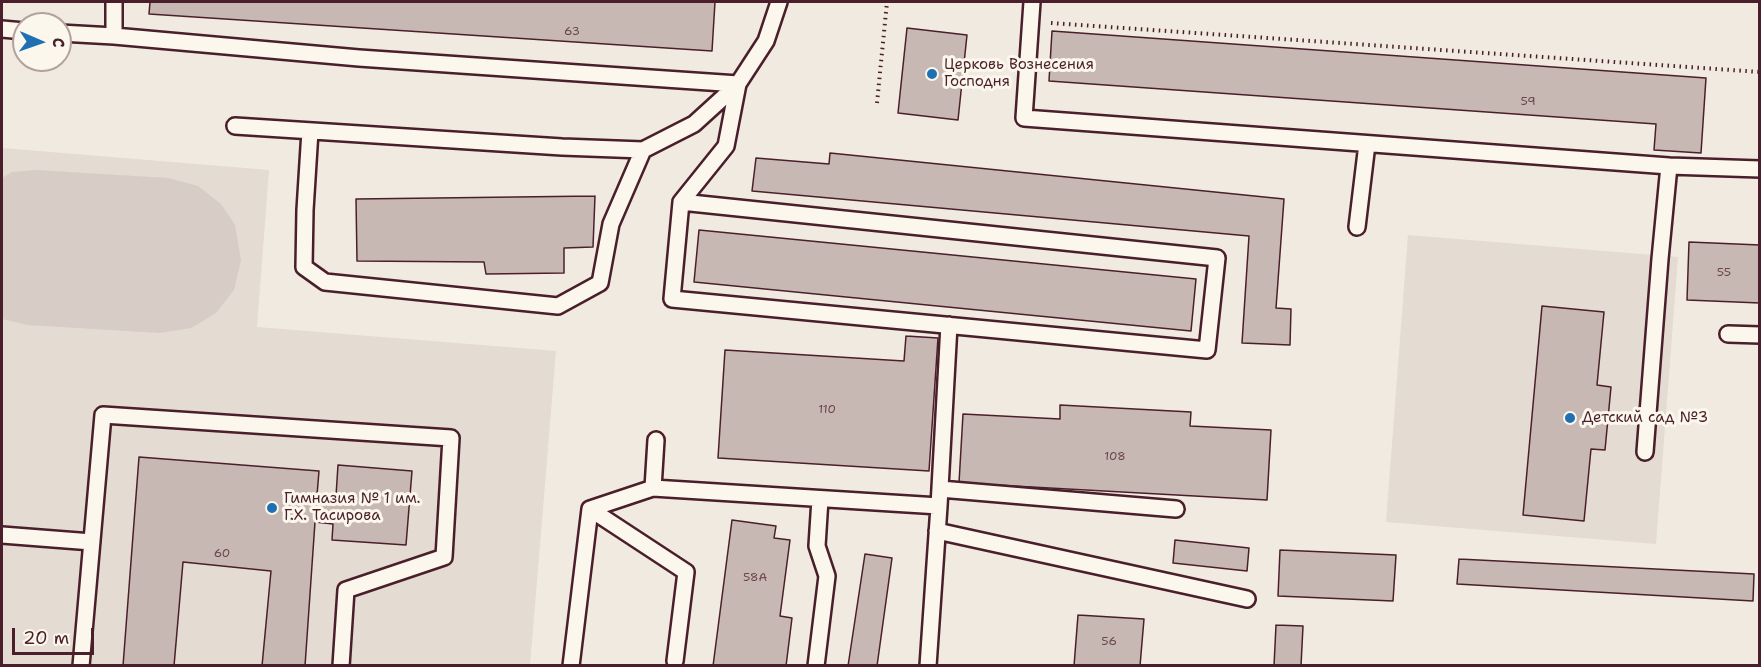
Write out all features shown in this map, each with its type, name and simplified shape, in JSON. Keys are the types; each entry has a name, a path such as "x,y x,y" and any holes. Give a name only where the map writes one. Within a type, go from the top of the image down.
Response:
{"lane":[{"path":"114,2 114,36"},
{"path":"235,126 643,150 694,124 738,84 766,41 778,2"},
{"path":"1032,2 1023,118 1669,166 1760,169"},
{"path":"72,34 358,58 738,84"},
{"path":"681,202 1217,258 1207,350 672,299 681,202 726,146 738,84"},
{"path":"310,131 304,267 325,282 558,306 600,283 611,224 643,150"},
{"path":"1357,227 1367,144"},
{"path":"1645,452 1669,166"},
{"path":"928,666 949,325"},
{"path":"1728,334 1760,335"},
{"path":"81,666 103,415 451,438 444,557 346,590 341,666"},
{"path":"653,488 656,440"},
{"path":"590,509 653,488 939,506"},
{"path":"940,489 1176,509"},
{"path":"816,666 826,576 817,546 820,499"},
{"path":"590,509 686,572 675,661"},
{"path":"571,666 590,509"},
{"path":"937,531 1247,598"},
{"path":"2,535 92,542"}],"path":[{"path":"877,102 887,2"},
{"path":"1031,22 1760,72"}],"shaded area":[{"name":"Гимназия № 1 им. Г.Х. Тасирова","path":"2,148 269,170 257,327 556,351 530,665 2,665"},
{"path":"36,170 168,178 198,186 221,204 235,225 241,260 234,290 216,313 191,328 160,333 28,325 2,319 2,178 12,172"},
{"path":"1408,235 1678,257 1656,544 1386,522"}],"building":[{"path":"150,2 715,2 712,51 149,14"},
{"name":"Церковь Вознесения Господня","path":"907,28 967,35 958,120 898,113"},
{"path":"1052,31 1706,78 1701,153 1654,150 1656,124 1049,81"},
{"path":"830,153 1284,199 1276,308 1291,309 1290,345 1242,343 1249,236 752,191 756,158 829,164"},
{"path":"595,196 593,247 564,248 564,273 486,274 484,262 357,261 356,199"},
{"path":"699,230 1196,279 1191,331 694,282"},
{"path":"1689,242 1760,245 1760,303 1687,300"},
{"name":"Детский сад №3","path":"1542,306 1604,312 1597,385 1611,387 1605,450 1591,449 1584,521 1523,515"},
{"path":"906,336 938,338 929,471 718,458 725,350 904,361"},
{"path":"1060,405 1191,412 1190,426 1271,430 1267,500 959,483 963,414 1060,419"},
{"path":"139,457 319,471 317,495 336,496 338,465 412,471 406,545 332,540 333,524 315,522 305,666 262,666 271,571 183,562 174,666 123,666"},
{"path":"732,520 776,526 774,538 790,540 780,616 792,618 786,666 713,666"},
{"path":"1175,540 1249,548 1247,571 1173,563"},
{"path":"1280,550 1396,555 1393,601 1278,596"},
{"path":"865,554 892,558 877,666 848,666"},
{"path":"1459,559 1754,574 1753,601 1457,584"},
{"path":"1078,615 1144,619 1140,666 1074,666"},
{"path":"1276,625 1303,626 1301,666 1274,666"}],"place":[{"name":"Церковь Вознесения Господня","path":"932,74"},
{"name":"Детский сад №3","path":"1570,418"},
{"name":"Гимназия № 1 им. Г.Х. Тасирова","path":"272,508"}]}
